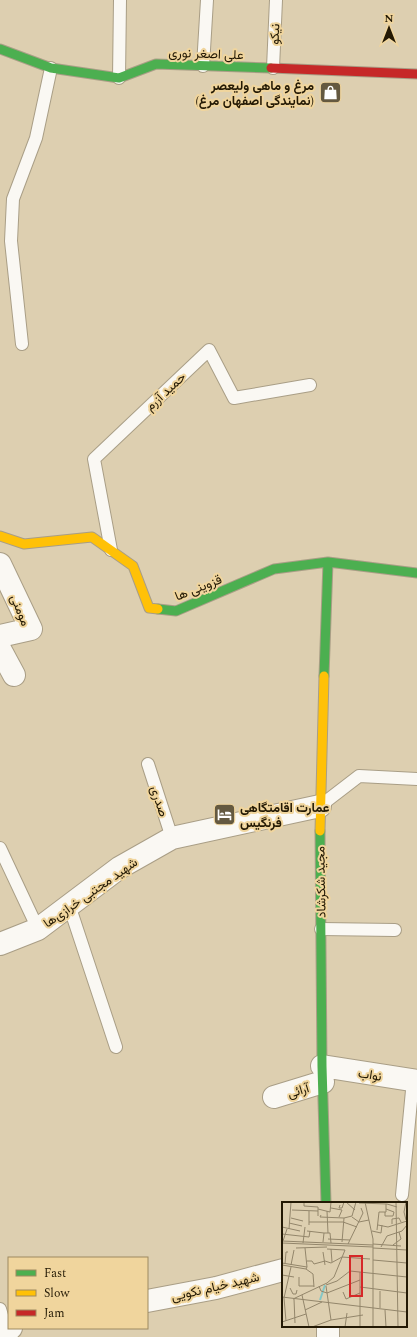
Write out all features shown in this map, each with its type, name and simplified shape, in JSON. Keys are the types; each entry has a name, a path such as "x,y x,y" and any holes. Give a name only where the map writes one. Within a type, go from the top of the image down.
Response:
{"street":[{"name":"علی اصغر نوری","path":"0,49 51,68 119,78 156,64 417,74"},
{"name":"قزوینی ها","path":"0,536 24,544 92,536 133,566 149,608 176,611 274,568 328,562 417,574"},
{"name":"مجید شکرشاد","path":"326,1202 320,806 328,562"},
{"name":"مومنی","path":"0,564 31,629 0,636"},
{"path":"0,649 14,675"},
{"name":"شهید مجتبی خرازی‌ها","path":"0,944 38,929 119,868 172,838 320,806"},
{"name":"نواب","path":"323,1074 415,1081"},
{"name":"آرائی","path":"274,1097 323,1074"},
{"name":"شهید خیام نکویی","path":"148,1301 216,1288 282,1270"}],"lane":[{"path":"119,78 120,0"},
{"path":"203,66 207,0"},
{"name":"نیکو","path":"273,68 276,0"},
{"path":"22,344 11,241 13,199 36,138 51,68"},
{"name":"حمید آزرم","path":"111,550 94,459 209,350 234,398 310,385"},
{"name":"صدری","path":"148,764 172,838"},
{"path":"320,806 359,776 417,779"},
{"path":"0,848 38,929"},
{"path":"69,905 116,1047"},
{"path":"321,929 395,930"},
{"path":"402,1195 415,1081"}],"traffic: fast":[{"path":"0,49 51,68 119,78 156,64 271,68"},
{"path":"158,609 176,611 274,569 328,562 417,573"},
{"path":"324,676 328,562"},
{"path":"320,831 322,1066 326,1202"}],"traffic: slow":[{"path":"0,536 24,544 92,537 133,566 149,608 158,609"},
{"path":"320,831 324,676"}],"traffic: jam":[{"path":"271,68 417,74"}],"place":[{"name":"مرغ و ماهی ولیعصر (نمایندگی اصفهان مرغ)","path":"330,92"},
{"name":"عمارت اقامتگاهی فرنگیس","path":"225,814"}]}
